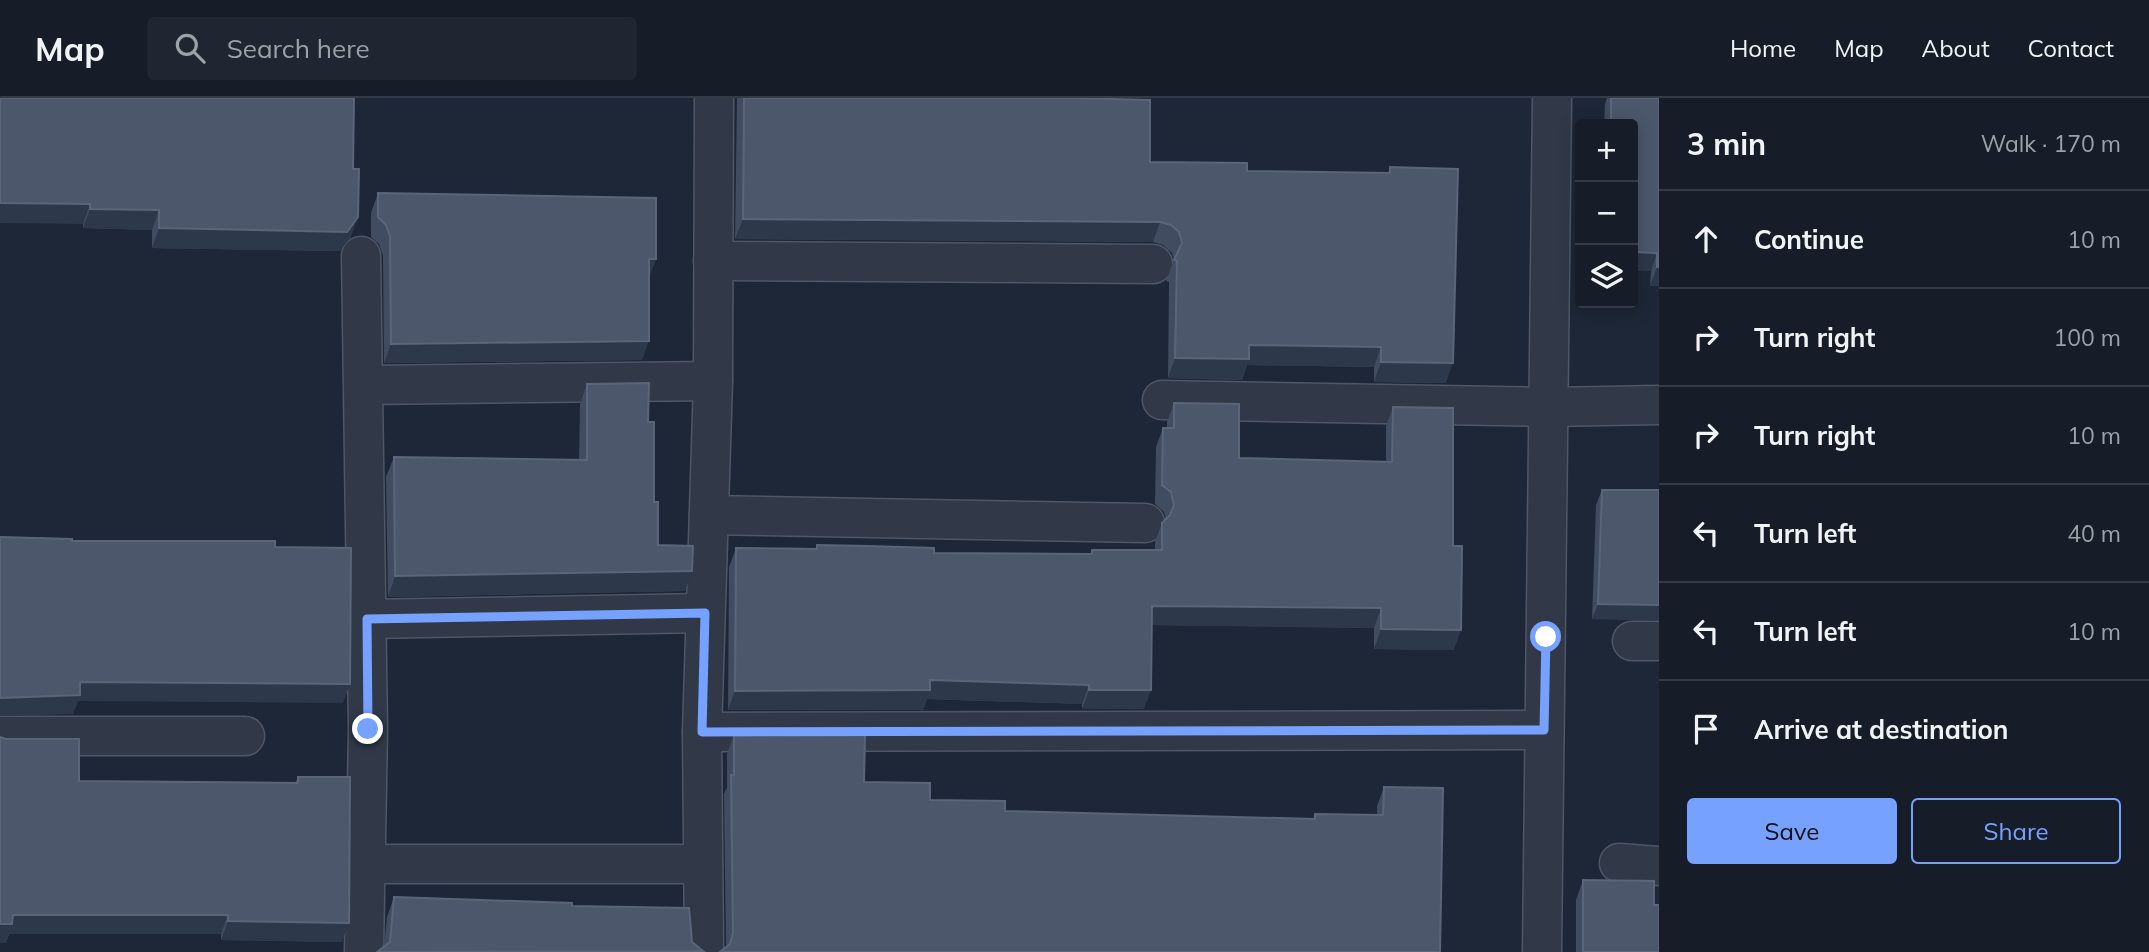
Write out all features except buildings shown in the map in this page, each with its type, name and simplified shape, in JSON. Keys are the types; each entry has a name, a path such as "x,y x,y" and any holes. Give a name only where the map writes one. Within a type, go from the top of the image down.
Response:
{"street":[{"path":"704,952 702,732 713,381 714,98"},
{"path":"1542,952 1552,98"},
{"path":"361,256 367,619 364,952"},
{"path":"713,261 1153,264"},
{"path":"365,385 713,381"},
{"path":"1162,400 1549,407 1659,405"},
{"path":"709,515 1146,523"},
{"path":"367,619 705,613"},
{"path":"702,732 1544,730"},
{"path":"0,736 245,736"},
{"path":"1619,863 1659,866"},
{"path":"364,864 703,864"}],"route":[{"path":"368,729 367,619 705,613 702,732 1544,730 1546,637"}]}
